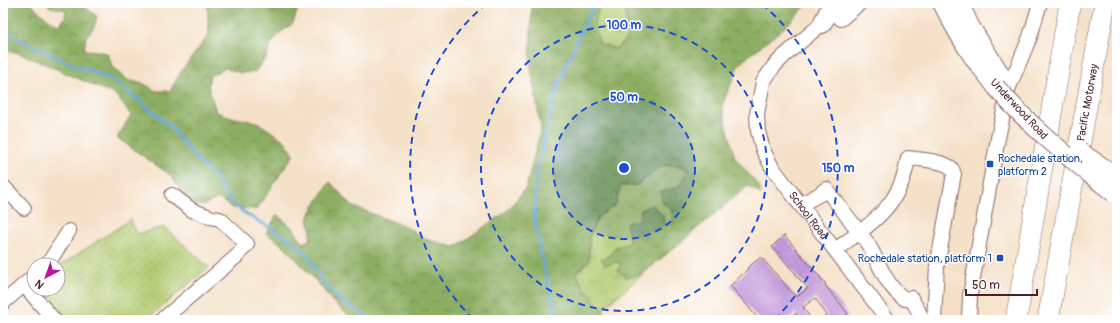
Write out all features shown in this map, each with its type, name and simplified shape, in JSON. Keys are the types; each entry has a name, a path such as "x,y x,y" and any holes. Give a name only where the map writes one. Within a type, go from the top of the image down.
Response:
{"highway":[{"path":"1016,320 1070,3"},
{"name":"Pacific Motorway","path":"1048,320 1104,3"}],"main road":[{"path":"822,24 830,8 835,3"},
{"path":"930,3 950,20"},
{"name":"Underwood Road","path":"942,3 950,20 976,61 999,81"},
{"name":"Underwood Road","path":"959,3 999,81 1023,116 1039,132 1070,158 1116,185"}],"street":[{"name":"School Road","path":"846,3 774,66 763,82 757,114 758,131 763,150 772,167 888,320"},
{"name":"School Road","path":"760,99 789,62 860,3"},
{"path":"969,320 970,295 1002,117 1009,87 1030,37 1040,3"},
{"path":"835,250 860,233 875,220 891,202 900,187 908,158 933,161 945,164 951,168 954,174 937,266 934,320"},
{"path":"3,186 24,208"},
{"path":"800,205 826,189 860,233 872,252 884,276 899,296 906,299 911,298 920,314 919,320"},
{"path":"162,320 237,256 247,244 220,219 192,210 172,195"},
{"path":"52,257 69,231"},
{"path":"3,303 26,283"},
{"path":"40,297 54,320"}],"green space":[{"path":"3,3 31,3 44,16 59,26 65,17 66,10 50,7 46,3 84,3 84,7 97,16 94,27 86,37 84,50 107,53 113,67 129,81 141,82 156,91 170,91 182,70 209,35 207,3 300,3 293,23 279,34 271,44 267,56 255,72 241,73 225,68 210,76 208,86 216,112 235,118 257,122 285,141 294,154 257,209 232,208 218,198 203,206 187,202 172,176 117,138 131,115 116,95 19,53 3,49"},
{"path":"532,3 600,3 594,25 600,44 617,49 629,35 625,14 632,3 809,3 786,26 739,64 722,106 735,158 759,186 761,194 748,186 645,272 627,278 618,271 621,263 614,262 605,265 601,259 609,256 616,247 629,243 629,233 626,223 639,220 641,210 652,205 662,214 664,223 674,224 671,208 663,204 660,192 679,187 688,172 682,165 663,165 637,185 620,186 615,205 598,217 589,237 589,261 576,273 584,288 607,315 607,320 354,320 334,303 285,247 266,233 277,215 293,228 303,243 310,240 311,229 308,220 311,211 330,182 352,206 401,224 428,240 455,247 506,212 526,188 541,128 530,62"},
{"path":"600,3 632,3 625,14 629,35 617,49 600,45 594,25"},
{"path":"663,165 682,165 688,173 679,187 671,208 674,224 664,223 662,214 626,224 629,233 629,243 616,247 609,256 605,265 614,262 621,263 627,278 645,272 602,310 584,288 576,273 589,261 589,237 598,217 615,205 620,186 637,185"},
{"path":"131,219 136,234 164,227 209,267 146,320 68,320 48,297 66,297 66,262"}],"building":[{"path":"784,235 826,284 825,285 848,314 846,315 849,320 819,320 827,315 815,298 803,307 812,320 800,320 796,313 789,319 787,317 783,320 759,320 730,286 748,269 747,268 761,257 796,297 808,288 772,247"}],"waterway":[{"path":"559,320 549,289 534,216 537,171 556,92 576,42 594,3"},
{"path":"3,31 71,64 109,78 129,92 170,126 199,162 213,175 231,202 246,214 293,241 308,256 325,285 339,299 371,320"}],"place":[{"name":"Rochedale station, platform 2","path":"990,164"},
{"name":"Rochedale station, platform 1","path":"1000,258"}]}
